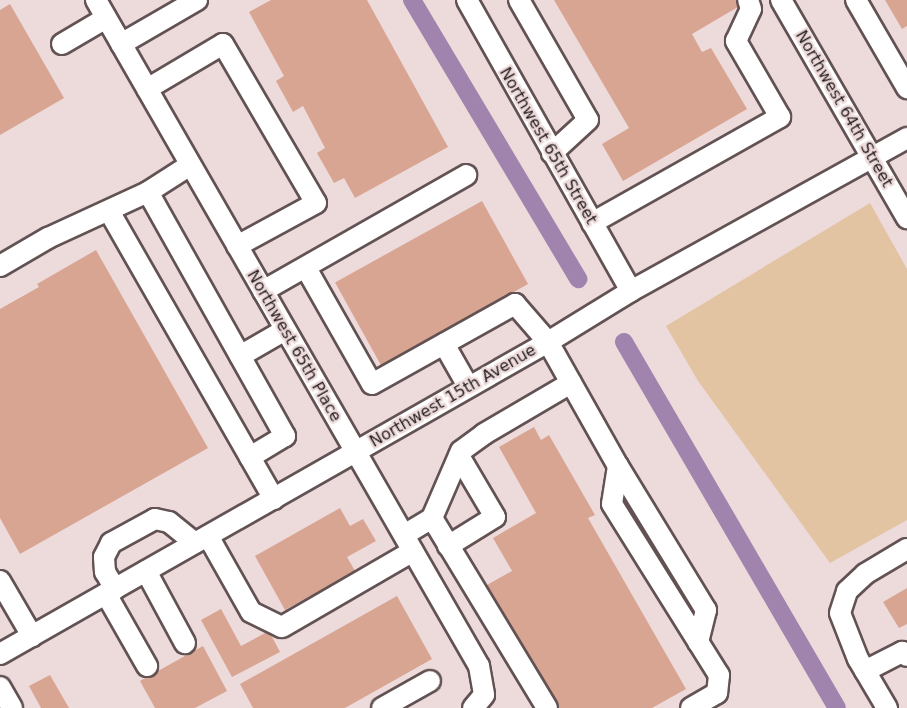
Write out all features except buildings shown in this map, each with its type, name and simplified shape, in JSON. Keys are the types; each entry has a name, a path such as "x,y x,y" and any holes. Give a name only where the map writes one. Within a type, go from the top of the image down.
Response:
{"street":[{"name":"Northwest 65th Place","path":"96,0 479,666 478,701"},
{"path":"121,44 196,0"},
{"name":"Northwest 65th Street","path":"466,0 631,291"},
{"path":"519,0 588,120 552,153"},
{"name":"Northwest 64th Street","path":"781,0 907,218"},
{"path":"856,0 901,66 907,88"},
{"path":"592,223 780,117 736,41 755,3"},
{"path":"62,44 106,18"},
{"path":"147,89 223,44 316,203 237,246"},
{"name":"Northwest 15th Avenue","path":"0,654 548,342 631,291 907,138"},
{"path":"0,266 48,238 148,192 190,165"},
{"path":"263,291 466,175"},
{"path":"148,192 285,436 250,456"},
{"path":"109,211 274,499"},
{"path":"306,268 372,384 515,304 548,342 618,466 706,610 698,642 719,675 717,693 691,708"},
{"path":"240,356 285,330"},
{"path":"444,344 468,386"},
{"path":"147,666 110,591 104,557 111,543 154,519 169,522 202,540 251,612 282,627 408,543 432,518 461,452 484,434 571,383"},
{"path":"448,546 495,517 459,456"},
{"path":"432,518 547,708"},
{"path":"887,708 865,671 840,613 847,591 865,574 907,549"},
{"path":"146,571 185,643"},
{"path":"3,592 32,636"},
{"path":"865,671 902,652 907,656"},
{"path":"382,708 430,681"},
{"path":"0,687 12,708"}],"shaded area":[{"path":"870,203 907,269 907,520 830,563 698,381 666,326"}],"waterway":[{"path":"412,0 578,279"},
{"path":"624,342 837,708"}]}
